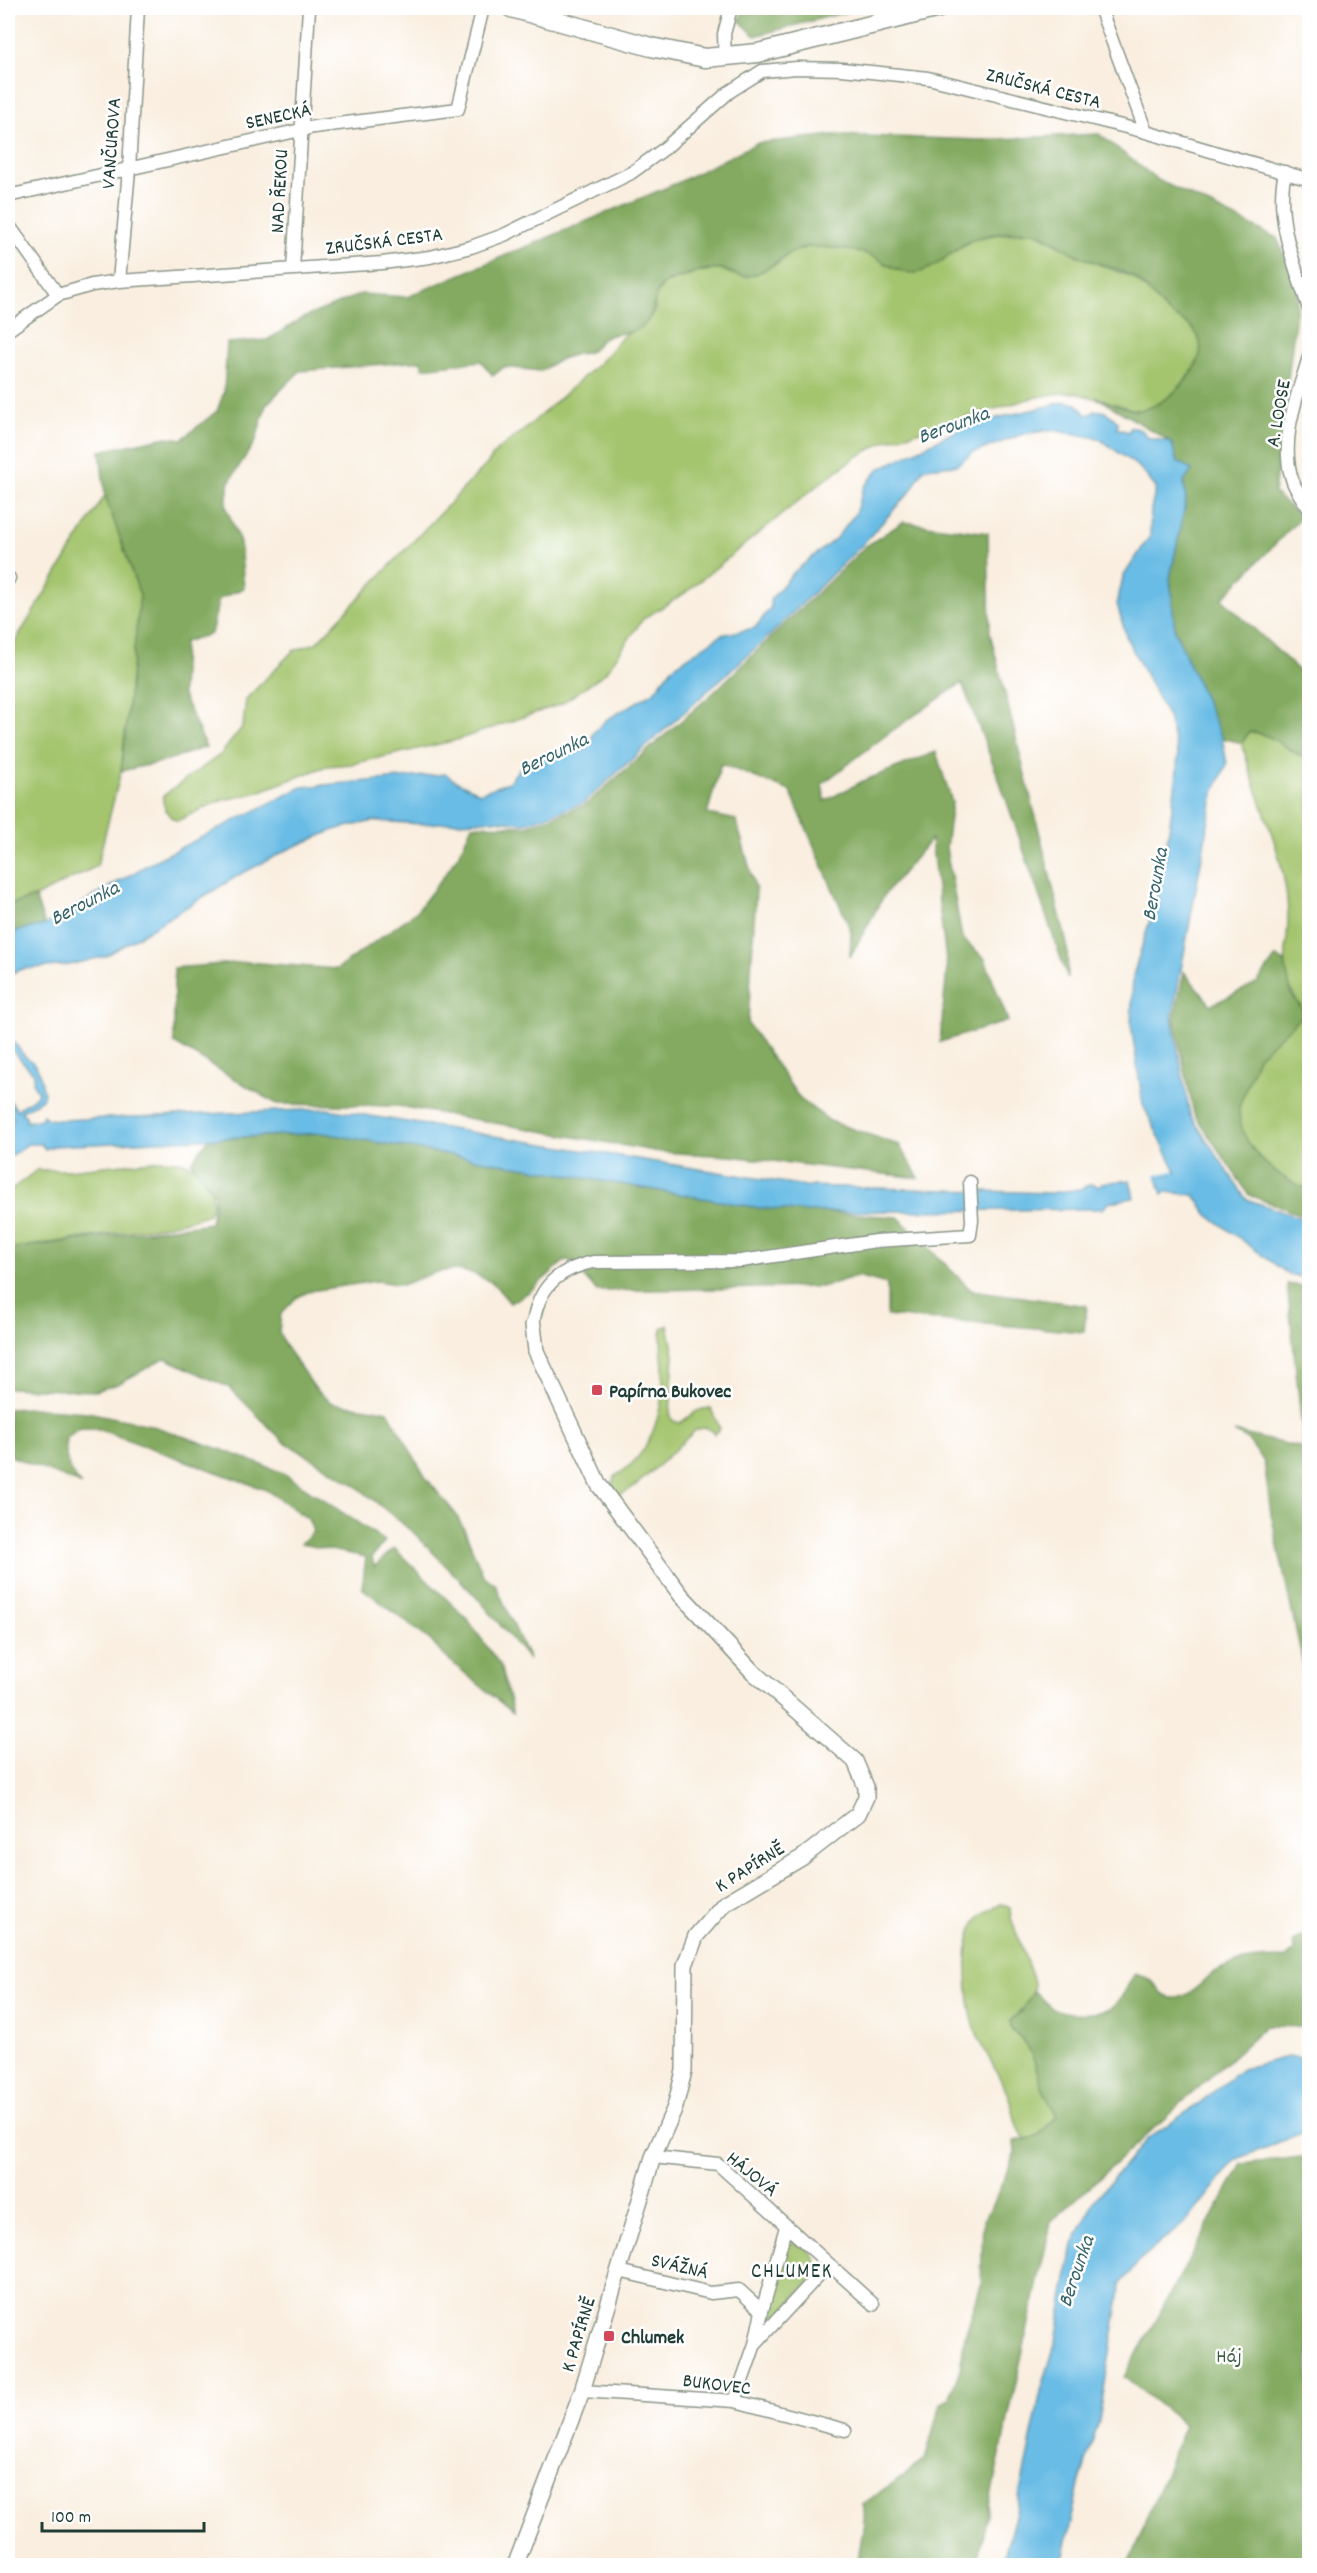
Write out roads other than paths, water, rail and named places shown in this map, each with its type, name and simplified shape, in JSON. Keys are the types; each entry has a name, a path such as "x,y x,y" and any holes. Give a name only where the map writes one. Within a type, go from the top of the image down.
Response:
{"main road":[{"path":"511,8 651,47 705,58 760,62 939,8"}],"street":[{"name":"VANČUROVA","path":"119,281 129,170 138,8"},
{"name":"NAD ŘEKOU","path":"293,269 309,8"},
{"name":"SENECKÁ","path":"8,196 300,130 458,109 483,8"},
{"path":"724,58 724,34 732,8"},
{"path":"1100,8 1146,132"},
{"name":"ZRUČSKÁ CESTA","path":"8,330 58,295 92,285 119,281 382,263 430,257 471,247 504,235 631,173 664,149 760,62 797,68 842,69 928,78 1146,132 1310,180"},
{"path":"1285,172 1283,220 1310,312"},
{"path":"8,224 58,295"},
{"name":"A. LOOSE","path":"1310,354 1288,437 1288,457 1293,482 1310,510"},
{"path":"533,1325 538,1305 551,1282 559,1274 575,1266 593,1262 709,1262 776,1258 876,1241 970,1235 972,1221 970,1182"},
{"name":"K PAPÍRNĚ","path":"515,2565 582,2391 653,2157 675,2107 684,2071 686,1965 696,1936 724,1904 803,1857 858,1814 864,1805 866,1787 855,1761 753,1672 681,1595 599,1485 536,1351 533,1325"},
{"name":"HÁJOVÁ","path":"653,2157 718,2164 873,2304"},
{"path":"735,2401 755,2344 762,2310 786,2227"},
{"path":"755,2344 828,2264"},
{"name":"SVÁŽNÁ","path":"619,2271 711,2293 739,2290 762,2310"},
{"name":"BUKOVEC","path":"582,2391 735,2401 845,2430"}],"water":[{"name":"Berounka","path":"1065,402 1077,404 1086,415 1095,410 1106,412 1118,422 1117,428 1128,432 1131,427 1141,430 1149,438 1171,442 1177,461 1192,470 1184,482 1186,501 1170,578 1175,631 1222,738 1227,764 1214,792 1172,1018 1190,1115 1246,1199 1309,1221 1309,1279 1288,1274 1208,1215 1194,1195 1165,1192 1162,1194 1157,1178 1177,1173 1143,1105 1131,1025 1133,976 1161,883 1178,755 1168,717 1127,639 1117,604 1123,577 1150,536 1151,509 1156,488 1140,468 1098,438 1051,430 1023,434 973,453 956,465 924,468 910,492 861,546 770,635 583,803 526,823 495,820 422,824 374,821 337,829 291,848 239,875 106,956 69,965 23,969 8,974 8,933 45,925 154,861 302,787 446,774 458,783 480,793 509,782 522,765 547,753 576,746 583,751 591,743 593,733 606,720 654,692 672,668 721,635 755,628 771,607 770,600 794,572 836,538 855,514 864,487 879,469 968,425"},
{"path":"8,1040 35,1065 41,1076 44,1094 42,1099 21,1112 26,1116 27,1122 41,1119 43,1115 48,1119 60,1120 327,1109 805,1186 1050,1193 1081,1189 1090,1184 1099,1186 1102,1183 1130,1180 1134,1198 1110,1202 1102,1209 808,1212 760,1208 323,1133 54,1146 45,1149 41,1144 28,1144 8,1158 8,1124 12,1123 14,1117 8,1116 8,1098 17,1110 38,1093 33,1083 34,1074 8,1046"},
{"name":"Berounka","path":"1287,2057 1309,2058 1309,2135 1301,2133 1235,2160 1189,2219 1141,2259 1121,2284 1099,2421 1079,2484 1062,2565 1002,2565 1016,2512 1041,2391 1056,2341 1073,2244 1094,2201 1147,2139 1198,2104 1242,2069"}],"waterway":[{"path":"1157,1176 1174,1172 1176,1176"}],"place":[{"name":"Papírna Bukovec","path":"597,1390"},
{"name":"Chlumek","path":"609,2336"}],"district":[{"name":"CHLUMEK","path":"792,2270"}],"park label":[{"name":"Háj","path":"1229,2355"}]}
